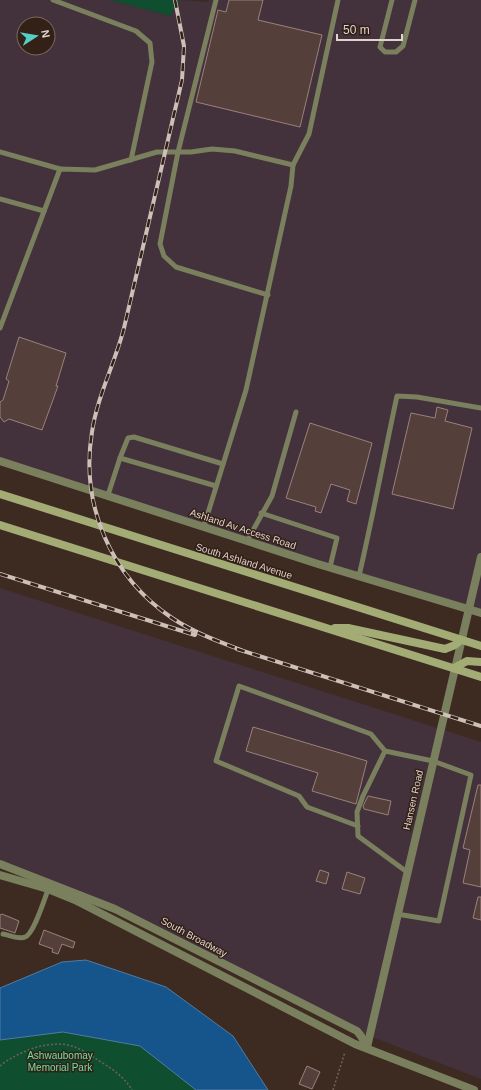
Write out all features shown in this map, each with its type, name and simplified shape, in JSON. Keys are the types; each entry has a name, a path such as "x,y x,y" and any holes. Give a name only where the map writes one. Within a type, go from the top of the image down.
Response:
{"main road":[{"name":"South Ashland Avenue","path":"0,494 481,646"},
{"path":"0,525 481,676"},
{"path":"326,628 348,628 445,649 455,645 461,640"},
{"path":"454,668 467,662 481,662"}],"street":[{"name":"Ashland Av Access Road","path":"0,461 247,541 481,613"},
{"name":"Hansen Road","path":"367,1047 432,761 481,557"},
{"name":"South Broadway","path":"0,864 49,886"},
{"name":"South Broadway","path":"0,875 49,886 100,902 147,924 265,986 357,1031 367,1047"},
{"path":"367,1047 392,1059 474,1090"}],"lane":[{"path":"53,0 136,31 150,43 152,62 131,160"},
{"path":"216,0 178,152 160,244 164,256 176,267 268,295"},
{"path":"204,526 246,390 291,186 293,165 309,134 338,0"},
{"path":"392,0 380,47 385,52 396,52 403,46 415,0"},
{"path":"0,152 60,169 95,170 157,152 212,149 235,151 293,165"},
{"path":"0,328 60,169"},
{"path":"0,199 44,211"},
{"path":"359,576 375,508 381,468 397,396 417,397 481,408"},
{"path":"247,541 261,513 272,496 296,412"},
{"path":"108,495 125,440 128,438 134,437 223,464"},
{"path":"120,458 216,486"},
{"path":"261,513 337,538 330,567"},
{"path":"358,826 307,807 299,796 216,761 239,686 371,734 385,751 432,761 471,775 439,921 397,914"},
{"path":"385,751 363,796 357,812 358,836 407,872"},
{"path":"3,934 21,938 27,937 32,930 49,886"}],"path":[{"path":"0,1066 8,1060 45,1045 52,1044 76,1047 125,1079 132,1090"},
{"path":"333,1090 345,1052"}],"shaded area":[{"path":"0,0 110,0 170,16 180,0 208,2 209,0 481,0 481,613 0,461"},
{"path":"0,588 481,742 481,1079 357,1031 147,924 0,864"}],"green space":[{"path":"110,0 180,0 170,16"},
{"name":"Ashwaubomay Memorial Park","path":"63,1032 141,1046 196,1090 0,1090 0,1040"}],"water":[{"path":"86,960 166,987 233,1036 268,1090 196,1090 140,1046 63,1032 0,1040 0,988 62,962"}],"building":[{"path":"229,0 263,0 258,20 322,35 300,127 196,102 218,10 226,12"},
{"path":"19,337 66,353 56,386 58,386 42,430 9,419 4,422 0,417 0,402 3,400 9,381 6,379"},
{"path":"437,407 448,410 445,421 472,428 453,509 392,494 411,413 435,418"},
{"path":"310,423 372,443 356,504 347,501 350,490 331,484 321,513 315,511 316,507 286,498"},
{"path":"253,727 367,761 356,804 312,791 318,773 246,751"},
{"path":"478,785 481,785 481,887 463,883 470,850 463,848"},
{"path":"368,796 391,801 388,815 364,809 363,806"},
{"path":"320,870 329,873 326,884 316,881"},
{"path":"347,872 365,878 360,894 342,889"},
{"path":"478,897 481,897 481,920 473,918"},
{"path":"2,914 19,921 15,933 0,928 0,915"},
{"path":"44,930 75,942 73,948 62,944 58,954 52,952 53,949 39,944"},
{"path":"307,1066 320,1072 312,1089 299,1084"}],"railway":[{"path":"175,0 184,46 182,80 124,328 94,419 89,459 91,486 96,512 105,537 117,560 132,582 151,601 172,618 188,628 241,650"},
{"path":"0,574 195,635"},
{"path":"237,649 481,726"}]}
